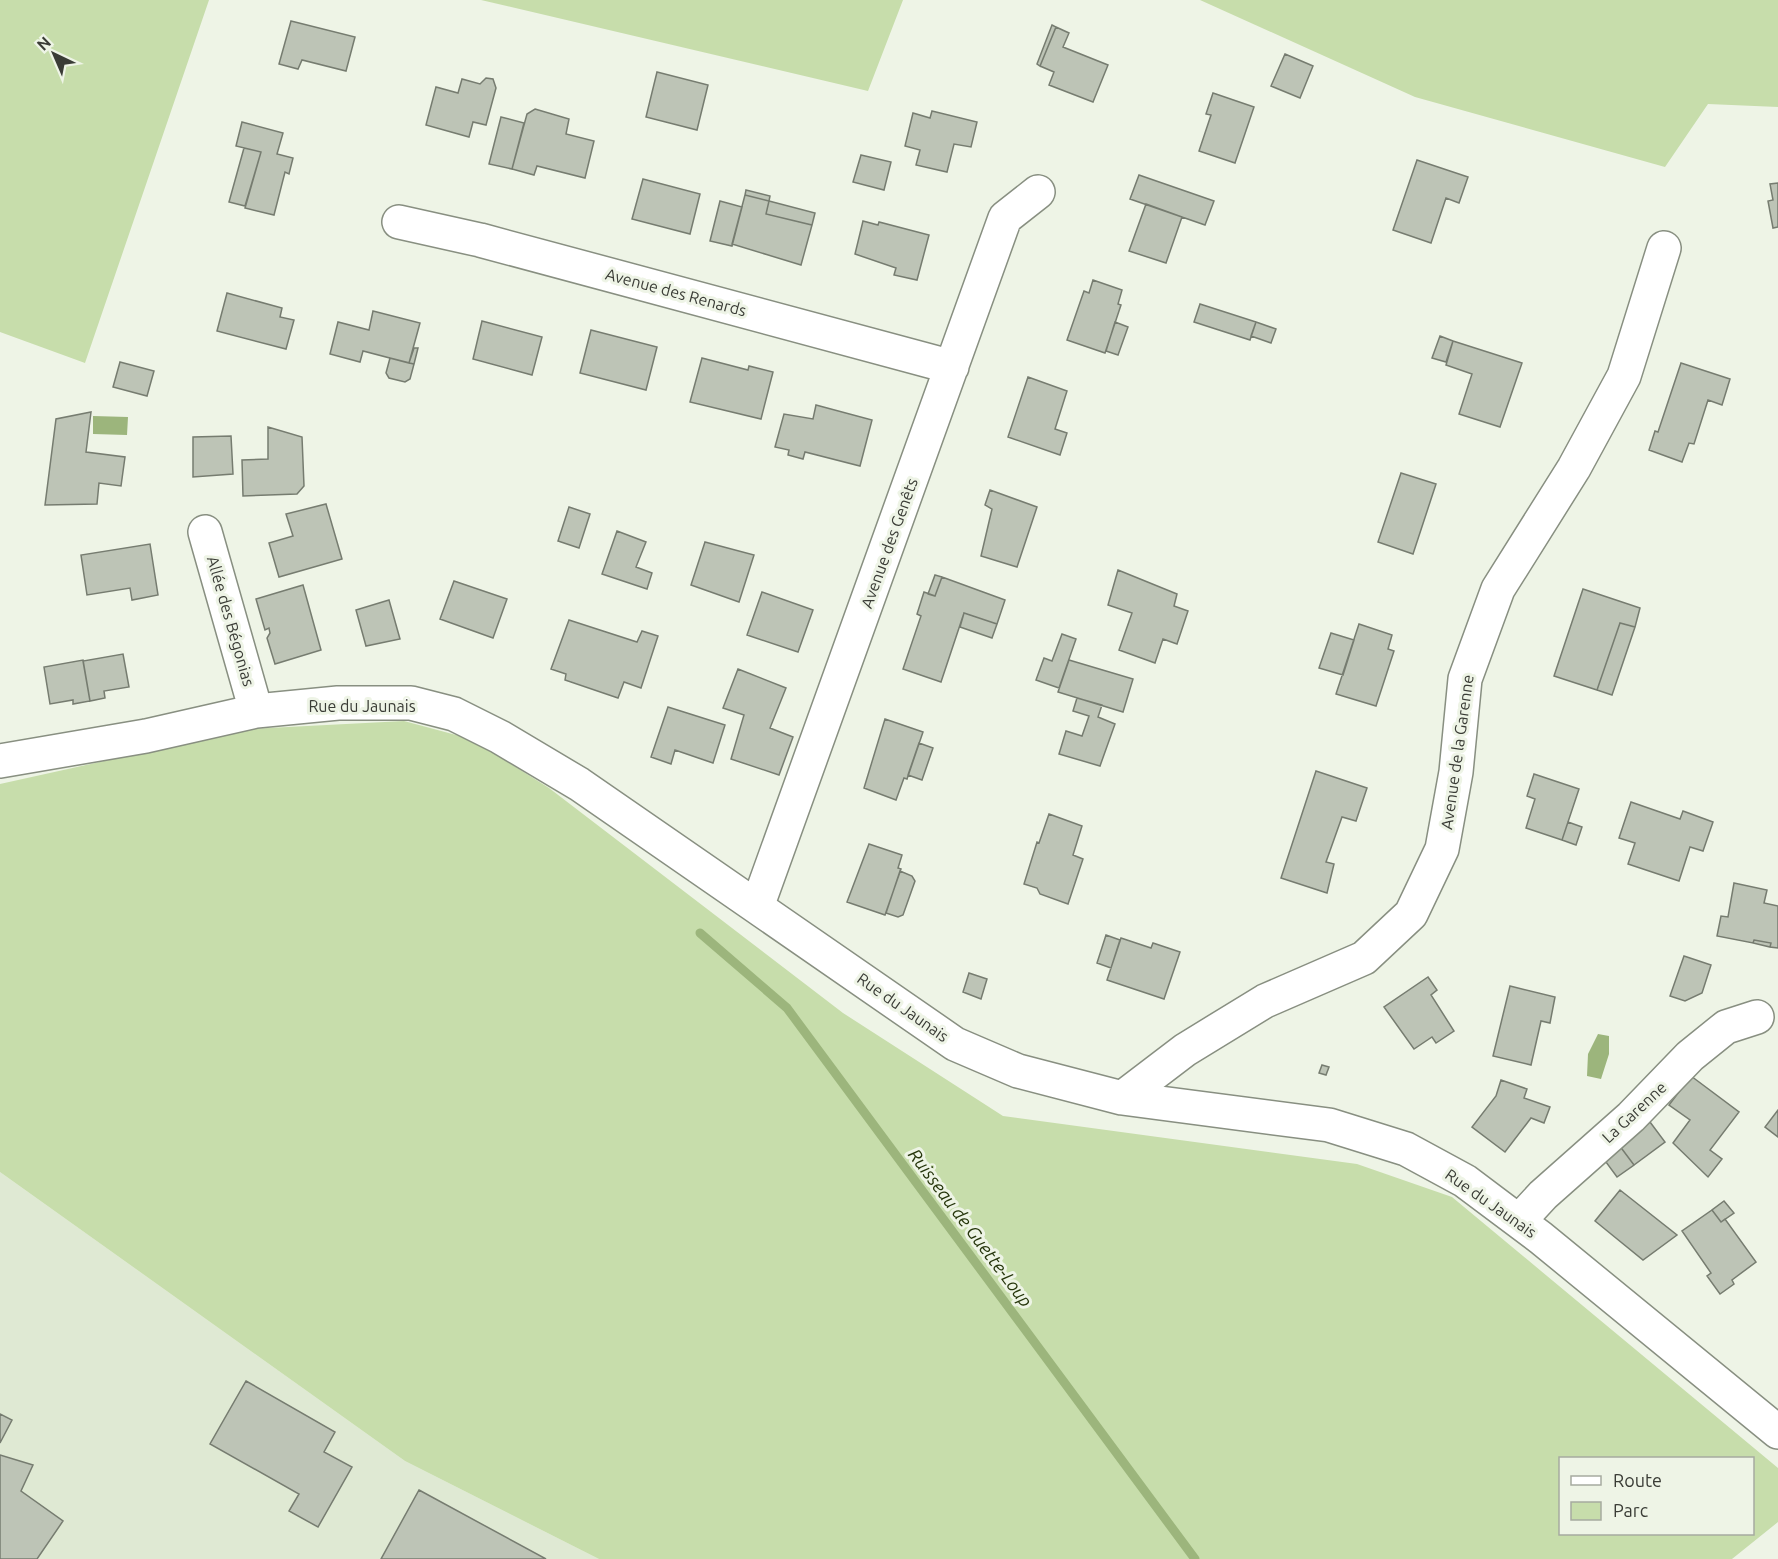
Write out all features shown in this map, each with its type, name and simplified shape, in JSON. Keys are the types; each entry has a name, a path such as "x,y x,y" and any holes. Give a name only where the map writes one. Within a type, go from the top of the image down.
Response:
{"street":[{"name":"Avenue des Genêts","path":"757,907 1005,218 1038,192"},
{"name":"Avenue des Renards","path":"399,222 491,243 952,367"},
{"name":"Avenue de la Garenne","path":"1122,1098 1185,1050 1265,1001 1364,958 1411,914 1442,849 1455,772 1465,679 1498,589 1574,468 1624,376 1664,248"},
{"name":"Allée des Bégonias","path":"205,532 256,711"},
{"name":"Rue du Jaunais","path":"0,761 146,736 256,711 338,703 411,703 454,714 501,736 579,784 955,1044 1018,1071 1122,1098 1329,1125 1406,1149 1465,1181 1519,1221 1778,1432"},
{"name":"La Garenne","path":"1519,1221 1543,1195 1656,1093 1690,1056 1726,1027 1757,1017"}],"shaded area":[{"path":"93,416 128,417 127,435 93,434"},
{"path":"1598,1034 1609,1036 1609,1054 1601,1079 1587,1076 1588,1054"},
{"path":"0,1172 405,1461 599,1559 0,1559"}],"green space":[{"path":"0,0 209,0 85,363 0,332"},
{"path":"481,0 903,0 868,91"},
{"path":"1200,0 1778,0 1778,107 1708,104 1665,167 1415,97"},
{"path":"404,721 471,739 549,788 843,1013 1003,1116 1357,1164 1452,1197 1778,1468 1778,1522 1732,1559 599,1559 405,1461 0,1172 0,784 249,729"}],"building":[{"path":"291,21 355,37 346,71 302,60 298,69 279,64"},
{"path":"1052,25 1056,27 1040,66 1037,64"},
{"path":"1056,27 1069,33 1063,47 1108,65 1093,102 1049,85 1054,72 1040,66"},
{"path":"1285,54 1313,66 1300,98 1271,86"},
{"path":"657,72 708,85 697,130 646,117"},
{"path":"486,78 493,79 496,88 486,125 473,122 469,137 426,125 436,87 458,93 462,79 480,84"},
{"path":"1213,93 1254,107 1235,163 1199,151 1211,115 1206,114"},
{"path":"535,109 569,119 566,134 594,141 585,178 537,166 534,175 512,169 527,114"},
{"path":"932,111 977,122 971,147 954,144 947,172 916,165 920,150 905,146 913,113 930,118"},
{"path":"501,117 524,123 512,169 489,164"},
{"path":"242,122 283,133 277,154 293,158 289,174 285,172 274,215 245,208 261,152 236,146"},
{"path":"244,148 261,152 245,206 229,202"},
{"path":"861,155 891,162 884,190 853,182"},
{"path":"1417,160 1468,177 1459,203 1446,198 1431,243 1393,230"},
{"path":"1139,175 1214,201 1205,225 1130,199"},
{"path":"643,179 700,194 690,234 632,219"},
{"path":"1778,183 1778,227 1773,228 1768,201 1773,200 1770,184"},
{"path":"746,190 770,196 769,201 745,195"},
{"path":"745,195 769,201 766,214 812,225 801,265 732,244"},
{"path":"720,201 742,207 732,246 710,241"},
{"path":"769,201 815,213 812,225 766,214"},
{"path":"1146,204 1182,217 1166,263 1129,251"},
{"path":"863,221 878,225 879,222 929,235 917,280 894,275 896,268 855,254"},
{"path":"1093,280 1122,290 1118,304 1121,305 1105,353 1067,340 1084,291 1089,293"},
{"path":"227,293 282,308 280,317 294,320 286,349 217,331"},
{"path":"1200,304 1256,322 1250,340 1194,322"},
{"path":"373,311 420,323 409,363 363,351 360,362 330,354 338,322 369,330"},
{"path":"482,321 542,337 532,375 473,359"},
{"path":"1115,322 1128,327 1118,355 1106,351"},
{"path":"1256,322 1276,329 1271,343 1251,336"},
{"path":"591,330 657,347 646,390 580,373"},
{"path":"1440,336 1453,341 1446,362 1432,358"},
{"path":"1453,341 1522,363 1500,427 1459,414 1472,374 1446,365"},
{"path":"414,348 418,348 414,364 409,363"},
{"path":"390,358 414,364 410,379 405,382 389,378 386,373"},
{"path":"702,358 748,370 749,366 773,372 761,419 690,402"},
{"path":"120,362 154,371 147,396 113,387"},
{"path":"1681,363 1730,379 1722,405 1708,400 1694,444 1689,443 1682,462 1649,450 1655,431 1658,432"},
{"path":"1028,377 1067,391 1055,429 1067,433 1060,455 1008,437"},
{"path":"816,405 872,420 860,466 805,452 803,459 788,455 789,450 775,447 784,414 813,419"},
{"path":"91,412 86,452 125,457 121,486 99,483 97,504 45,505 56,419"},
{"path":"268,427 302,437 304,486 297,494 243,496 242,460 268,459"},
{"path":"231,436 233,474 193,477 193,437"},
{"path":"1401,473 1436,484 1413,554 1378,542"},
{"path":"990,490 1037,507 1017,567 981,556 992,509 985,505"},
{"path":"326,504 342,559 279,577 269,543 293,536 286,514"},
{"path":"569,507 590,514 579,548 558,541"},
{"path":"617,531 646,542 636,567 652,573 647,589 602,574"},
{"path":"705,542 754,555 739,602 691,585"},
{"path":"150,544 158,595 132,600 130,588 87,595 81,555"},
{"path":"1118,570 1177,594 1174,606 1188,611 1177,644 1163,639 1155,663 1119,650 1132,613 1108,605"},
{"path":"935,575 942,577 935,596 928,594"},
{"path":"942,577 1005,600 997,624 964,613 941,682 903,669 921,616 917,614 924,592 935,596"},
{"path":"454,581 507,599 493,638 440,619"},
{"path":"303,585 321,650 275,664 267,638 270,633 269,628 265,630 256,599"},
{"path":"1583,589 1640,608 1635,627 1620,623 1597,690 1554,676"},
{"path":"762,592 813,610 798,652 747,635"},
{"path":"389,600 400,639 366,646 356,610"},
{"path":"964,613 997,624 992,638 960,627"},
{"path":"569,620 637,642 642,631 658,636 641,688 624,682 618,698 565,680 566,674 551,669"},
{"path":"1620,623 1635,627 1612,695 1597,690"},
{"path":"1359,624 1392,635 1388,649 1394,651 1376,706 1336,694"},
{"path":"1331,633 1354,640 1343,675 1319,668"},
{"path":"1062,634 1076,639 1059,688 1036,680 1044,658 1052,661"},
{"path":"123,654 129,687 104,691 105,698 90,701 83,661"},
{"path":"83,660 90,701 73,704 73,700 50,704 44,667"},
{"path":"1069,660 1133,679 1123,712 1058,692"},
{"path":"738,669 786,688 770,728 793,737 779,775 731,759 744,715 723,708"},
{"path":"1077,698 1102,705 1098,717 1115,724 1100,766 1059,754 1066,731 1082,736 1089,716 1073,711"},
{"path":"668,707 725,725 713,763 675,750 671,764 651,757"},
{"path":"885,719 923,732 907,779 904,778 896,800 864,788"},
{"path":"919,743 933,748 922,780 908,775"},
{"path":"1316,771 1367,788 1356,821 1342,817 1326,862 1334,864 1327,893 1281,878"},
{"path":"1534,774 1579,789 1562,840 1526,828 1535,799 1527,796"},
{"path":"1631,802 1680,819 1683,811 1713,822 1703,851 1690,847 1679,881 1628,864 1635,843 1619,838"},
{"path":"1049,814 1082,826 1073,855 1083,859 1068,904 1040,894 1037,888 1024,884 1037,842 1039,843"},
{"path":"1568,822 1582,827 1576,845 1562,840"},
{"path":"869,844 902,855 898,868 901,869 885,915 847,902"},
{"path":"900,871 912,876 915,881 903,915 898,917 886,913"},
{"path":"1734,883 1767,890 1764,903 1778,906 1778,948 1770,947 1771,943 1754,940 1753,943 1717,936 1721,916 1728,917"},
{"path":"1106,935 1120,940 1111,968 1097,963"},
{"path":"1121,938 1151,948 1153,943 1180,952 1164,999 1107,980"},
{"path":"1754,940 1771,943 1770,947 1753,943"},
{"path":"1684,956 1711,965 1702,993 1685,1001 1670,996"},
{"path":"969,973 987,979 981,999 963,992"},
{"path":"1428,977 1437,990 1431,995 1454,1031 1436,1043 1432,1037 1414,1049 1384,1007"},
{"path":"1510,986 1555,997 1550,1023 1541,1021 1531,1065 1493,1056"},
{"path":"1322,1065 1329,1067 1326,1075 1319,1073"},
{"path":"1691,1076 1739,1112 1710,1150 1722,1159 1708,1177 1673,1143 1690,1120 1669,1105"},
{"path":"1501,1080 1527,1089 1524,1098 1550,1107 1544,1123 1531,1118 1505,1152 1472,1127 1496,1096"},
{"path":"1778,1110 1778,1137 1765,1127"},
{"path":"1650,1122 1665,1142 1634,1165 1619,1145"},
{"path":"1619,1145 1634,1165 1617,1177 1603,1158"},
{"path":"1620,1190 1677,1235 1643,1260 1595,1221"},
{"path":"1724,1201 1734,1213 1721,1222 1712,1210"},
{"path":"1712,1210 1721,1222 1725,1219 1756,1262 1732,1280 1734,1284 1720,1294 1707,1276 1711,1273 1682,1231"},
{"path":"246,1381 335,1432 324,1452 352,1467 318,1527 289,1511 299,1494 210,1444"},
{"path":"0,1414 12,1420 0,1443"},
{"path":"0,1455 33,1465 21,1491 63,1521 37,1559 0,1559"},
{"path":"419,1490 546,1559 381,1559"}],"waterway":[{"name":"Ruisseau de Guette-Loup","path":"700,933 787,1008 1195,1559"}]}
